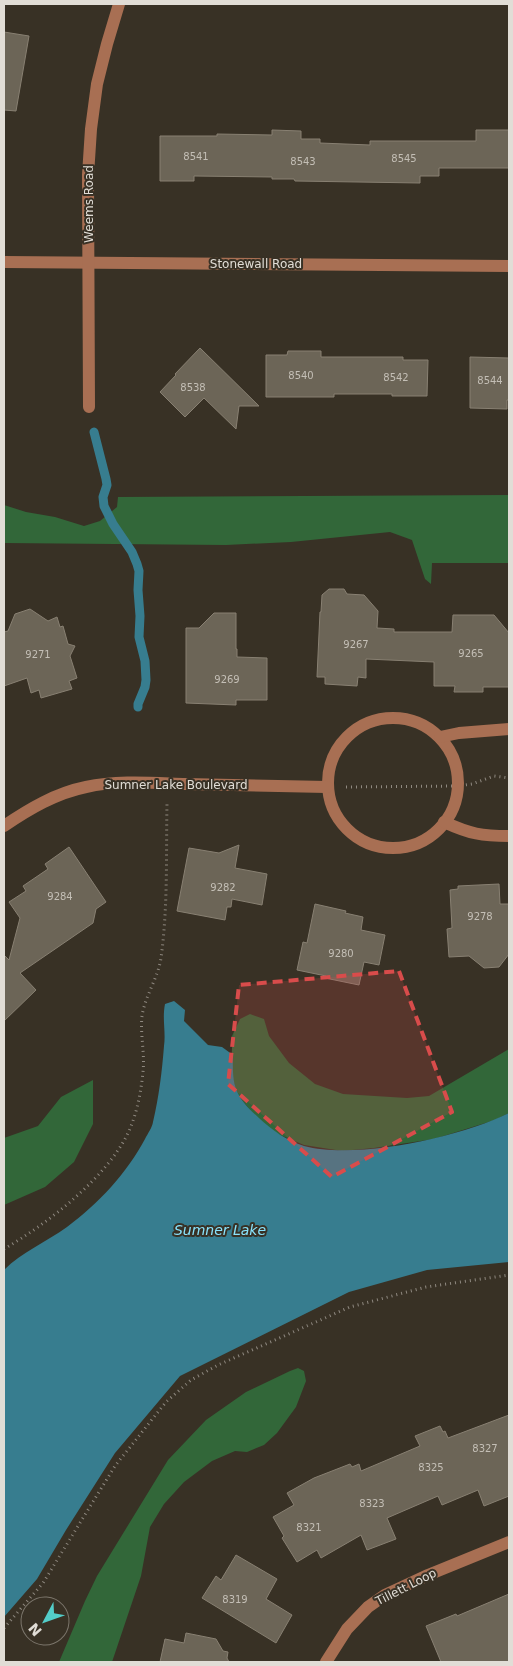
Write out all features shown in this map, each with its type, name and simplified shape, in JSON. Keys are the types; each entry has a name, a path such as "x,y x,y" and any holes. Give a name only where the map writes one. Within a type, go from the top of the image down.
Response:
{"street":[{"name":"Weems Road","path":"89,407 90,263 88,175 98,84 119,4"},
{"name":"Stonewall Road","path":"4,262 509,266"},
{"path":"387,718 406,719 424,726 440,737 451,753 457,772 458,786 453,808 432,835 416,844 399,848 380,847 364,841 349,831 337,817 330,800 328,787 330,763 339,746 352,732 368,722 387,718"},
{"path":"440,737 459,733 509,729"},
{"name":"Sumner Lake Boulevard","path":"4,826 29,810 61,794 85,787 105,784 167,783 328,787"},
{"path":"444,822 472,834 509,836"},
{"name":"Tillett Loop","path":"326,1662 347,1628 385,1595 509,1542"}],"path":[{"path":"328,787 458,786 472,784 494,776 509,778"},
{"path":"4,1249 60,1210 96,1176 117,1151 129,1131 136,1111 143,1072 142,1014 161,961 164,935 167,783"},
{"path":"4,1628 43,1583 115,1466 166,1402 191,1380 218,1365 350,1307 426,1287 509,1275"}],"highlighted area":[{"path":"399,971 452,1112 332,1177 228,1084 239,985"}],"green space":[{"path":"509,495 509,563 432,563 431,584 425,579 412,540 390,532 291,542 226,545 4,543 4,505 84,526 100,521 117,507 118,497"},
{"path":"250,1014 264,1019 269,1036 289,1063 315,1084 343,1094 407,1098 429,1096 509,1049 509,1113 495,1120 434,1139 342,1151 304,1145 273,1132 251,1111 237,1094 232,1075 232,1036 240,1019"},
{"path":"93,1080 93,1124 74,1162 45,1187 4,1205 4,1138 38,1126 61,1097"},
{"path":"298,1368 304,1371 306,1381 296,1407 277,1433 264,1445 247,1452 235,1451 212,1461 184,1482 164,1504 150,1527 141,1576 112,1662 59,1662 66,1646 70,1646 70,1636 97,1576 168,1460 206,1420 246,1392"}],"water":[{"name":"Sumner Lake","path":"174,1001 185,1010 184,1021 208,1045 222,1047 233,1055 234,1083 240,1097 274,1131 304,1146 326,1150 352,1150 408,1144 464,1130 509,1113 509,1262 427,1270 349,1292 180,1376 115,1453 37,1579 22,1596 20,1596 20,1599 4,1617 4,1270 26,1252 67,1227 90,1208 121,1176 138,1152 152,1126 157,1103 164,1041 165,1004"}],"building":[{"path":"4,32 29,36 16,111 4,110"},
{"path":"272,130 301,131 301,139 320,139 320,143 370,145 370,141 476,141 476,130 509,130 509,168 439,168 439,176 420,176 420,183 295,181 294,179 272,179 272,177 194,176 194,181 160,181 160,136 272,135"},
{"path":"200,348 259,406 239,406 236,429 204,398 185,417 160,392"},
{"path":"288,351 321,351 321,357 403,357 403,360 428,360 427,396 334,394 334,397 266,397 266,355 287,355"},
{"path":"470,357 509,358 509,400 507,400 507,409 470,408"},
{"path":"329,589 344,589 347,594 364,595 378,611 377,628 394,629 394,632 452,632 453,615 494,615 509,633 509,687 483,687 483,692 454,692 455,686 434,686 434,662 366,659 366,678 358,677 357,686 325,684 325,677 317,677 322,595"},
{"path":"30,609 48,621 57,617 60,627 63,626 68,644 75,646 70,656 77,678 69,681 72,689 41,698 39,690 31,693 27,678 4,686 4,632 8,631 15,614"},
{"path":"214,613 236,613 237,657 267,658 267,700 236,700 236,705 186,703 186,628 199,628"},
{"path":"239,845 235,868 267,874 262,905 232,899 231,907 227,907 225,920 177,911 189,848 219,853"},
{"path":"69,847 106,902 96,909 93,923 20,973 36,990 4,1021 4,955 9,960 20,918 9,902 26,891 23,886 48,869 45,864"},
{"path":"499,884 500,904 509,904 509,954 499,967 484,968 469,956 449,957 447,929 452,928 450,890 458,889 458,886"},
{"path":"315,904 363,917 361,930 385,935 379,965 364,962 359,985 297,970 303,942 307,943"},
{"path":"509,1415 509,1496 484,1506 478,1490 442,1505 438,1496 387,1518 396,1539 367,1550 361,1535 321,1558 317,1550 297,1562 282,1538 284,1536 273,1517 294,1505 287,1493 314,1478 350,1464 352,1467 359,1464 361,1471 420,1446 415,1436 440,1426 448,1438"},
{"path":"236,1555 277,1579 266,1599 292,1615 276,1643 202,1598 216,1576 221,1580"},
{"path":"509,1594 509,1662 441,1662 426,1626 456,1614 457,1616"},
{"path":"186,1633 216,1639 223,1651 228,1652 227,1658 229,1662 160,1662 165,1639 184,1643"}],"waterway":[{"path":"94,432 107,485 103,497 104,506 113,524 132,552 139,571 139,637 145,661 146,680 138,707"}]}
